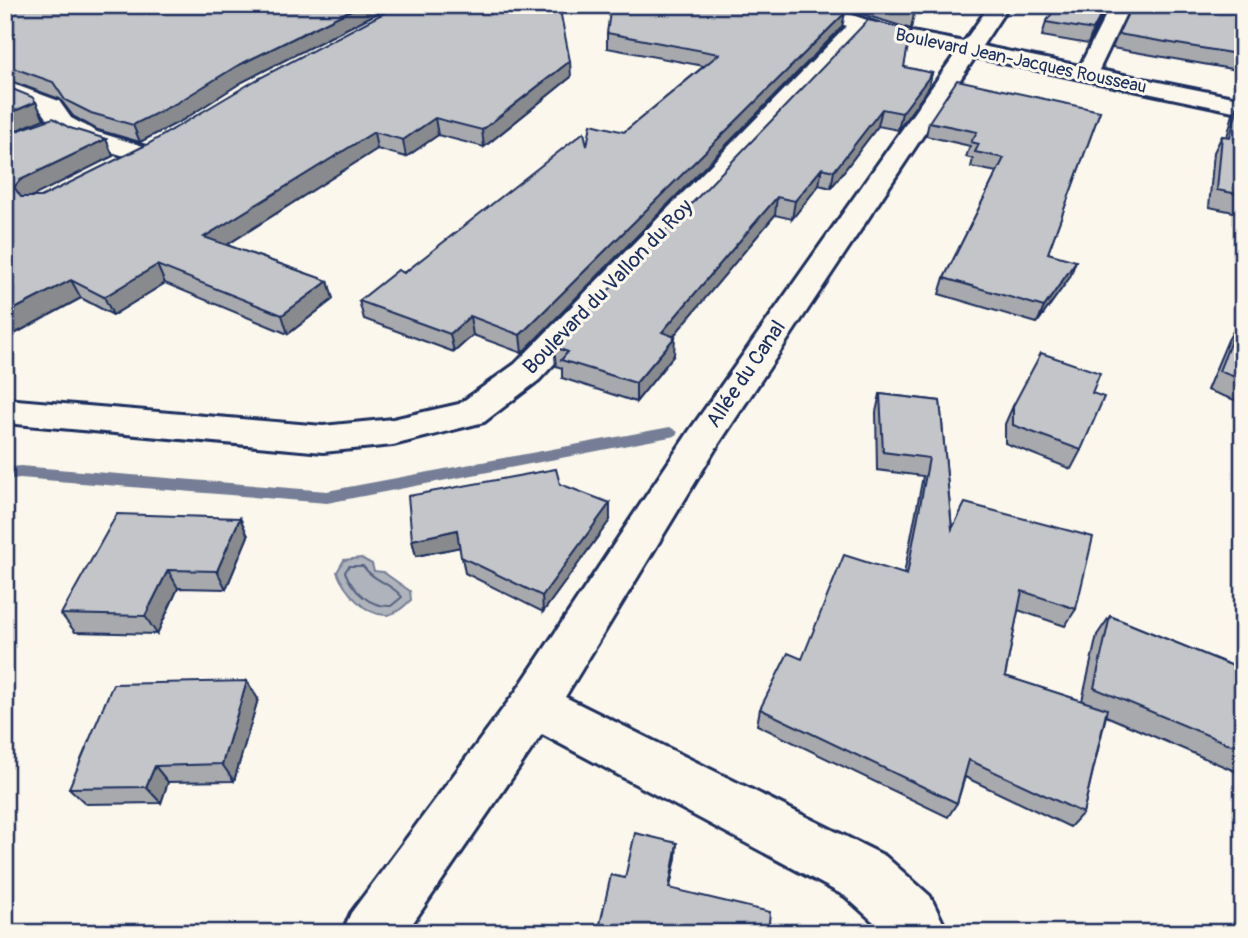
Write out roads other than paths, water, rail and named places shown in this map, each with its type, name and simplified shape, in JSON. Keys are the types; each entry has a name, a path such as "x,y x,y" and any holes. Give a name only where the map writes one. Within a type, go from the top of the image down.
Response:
{"street":[{"name":"Boulevard Jean-Jacques Rousseau","path":"802,5 859,25 967,50 1243,106"},
{"name":"Allée du Canal","path":"371,933 534,705 702,439 1000,5"},
{"path":"1086,75 1121,5"},
{"name":"Boulevard du Vallon du Roy","path":"5,411 323,439 393,432 471,413 527,372 859,25"},
{"path":"5,88 51,106 50,127 154,148 119,166"},
{"path":"534,705 865,876 909,916 919,933"}],"water":[{"path":"361,558 372,564 374,571 383,572 410,591 411,600 387,615 363,607 350,594 337,572 344,560"}],"waterway":[{"path":"5,474 20,472 327,497 670,432"}]}
